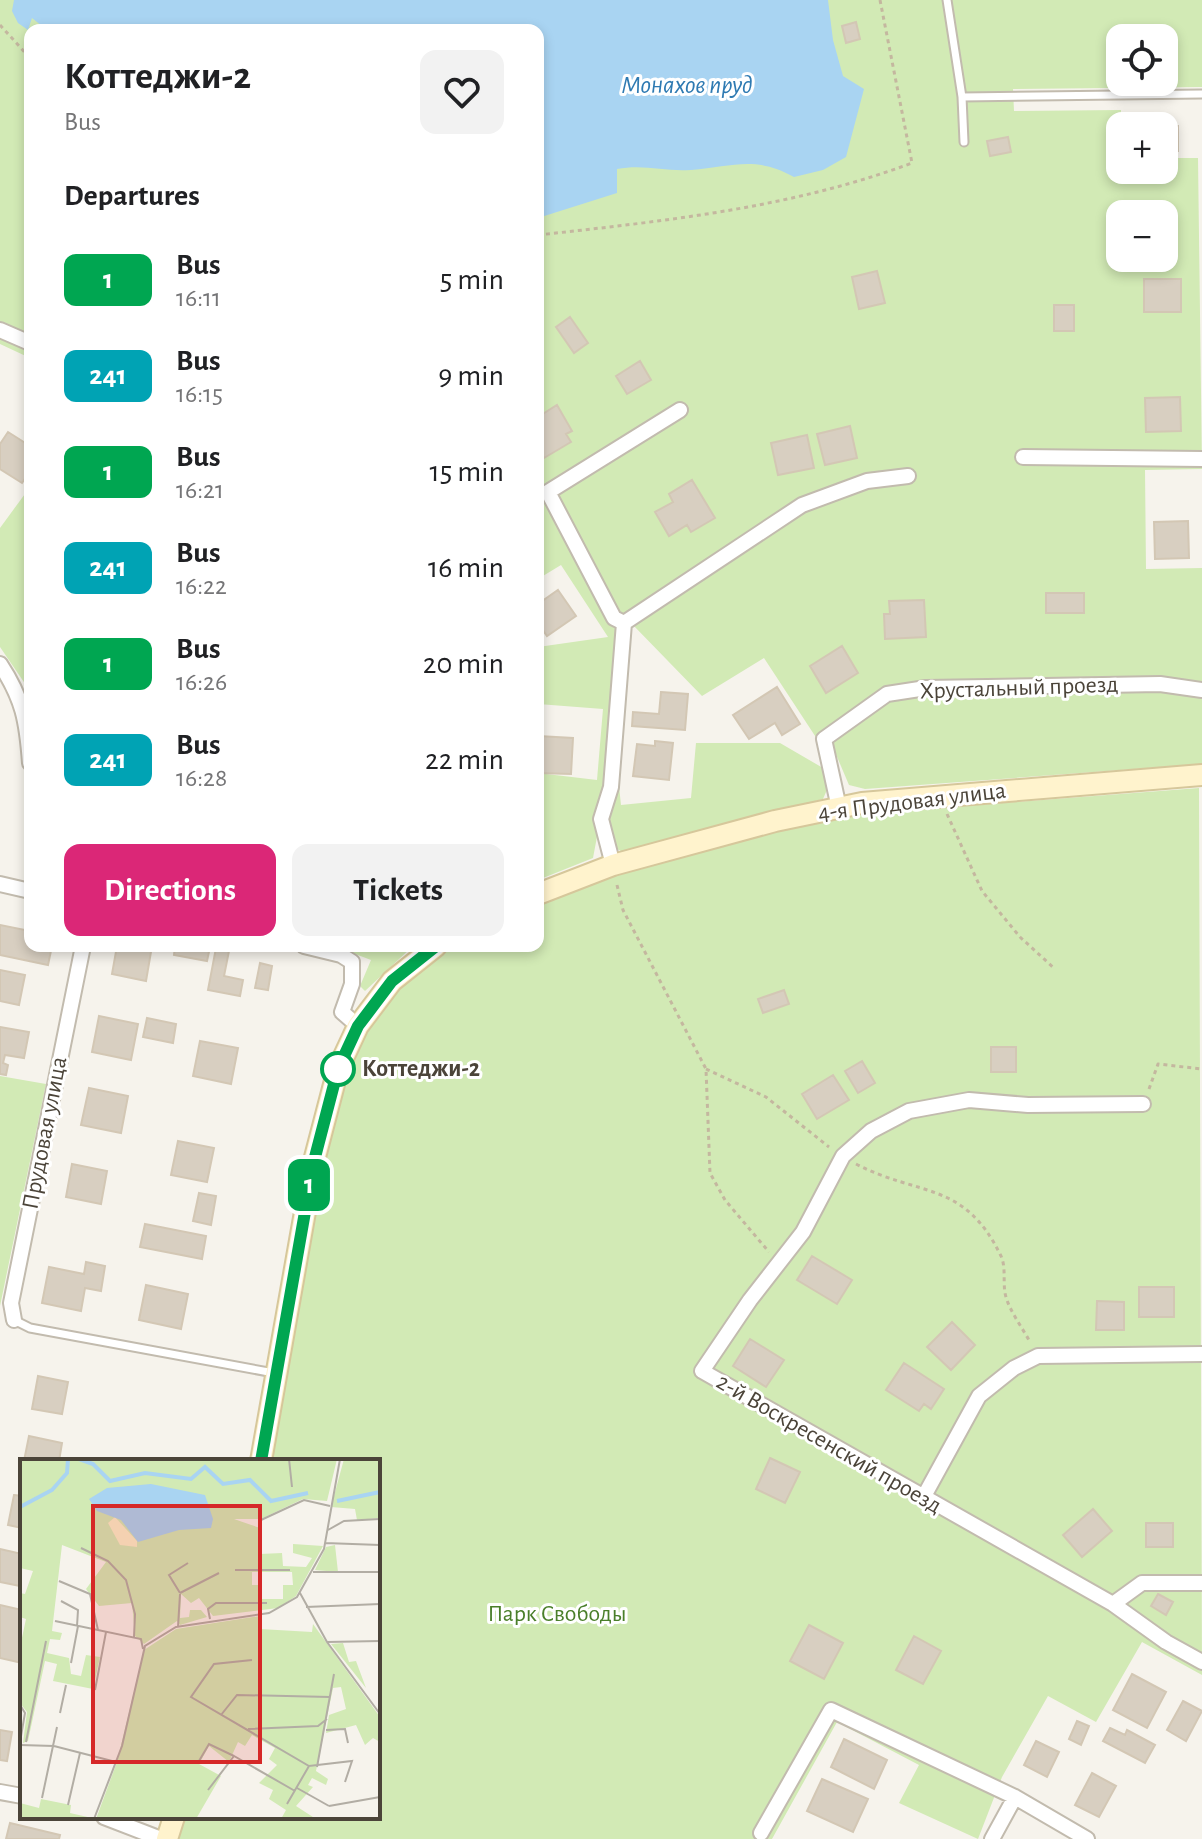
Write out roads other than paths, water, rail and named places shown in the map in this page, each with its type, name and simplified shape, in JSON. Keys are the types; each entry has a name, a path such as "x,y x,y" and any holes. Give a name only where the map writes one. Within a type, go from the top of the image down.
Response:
{"main road":[{"name":"4-я Прудовая улица","path":"544,892 613,865 839,808 939,796 1202,775"},
{"path":"261,1459 314,1161 338,1069 358,1026 392,981 428,952"},
{"path":"164,1839 173,1819"}],"street":[{"path":"0,330 24,340"},
{"path":"624,623 614,618 548,492 680,410"},
{"path":"1023,457 1202,459"},
{"path":"624,623 802,505 867,481 908,476"},
{"path":"613,865 601,819 611,787 624,623"},
{"path":"0,664 19,693 24,713"},
{"name":"Хрустальный проезд","path":"839,808 824,739 887,694 926,688 1160,684 1202,690"},
{"path":"0,884 24,890"},
{"name":"Прудовая улица","path":"14,1320 11,1303 82,952"},
{"path":"329,952 352,962 352,984 342,1012 358,1026"},
{"name":"2-й Воскресенский проезд","path":"1143,1104 1028,1105 969,1100 909,1111 871,1131 843,1156 803,1232 702,1371 1113,1604 1166,1642 1202,1662"},
{"path":"923,1498 979,1396 1014,1368 1038,1356 1202,1354"},
{"path":"1113,1604 1142,1583 1202,1583"},
{"path":"761,1833 831,1710 1015,1797 1087,1839"},
{"path":"0,1792 20,1796"},
{"path":"992,1839 1015,1797"},
{"path":"109,1819 164,1839"}],"lane":[{"path":"947,0 962,97 964,142"},
{"path":"962,97 1202,94"},
{"path":"14,1320 30,1328 275,1374"}],"water":[{"name":"Монахов пруд","path":"14,0 828,0 833,40 843,76 864,89 846,157 823,170 794,177 755,164 682,170 617,169 617,193 544,216 544,24 40,24 32,18 30,24 24,24 24,27 12,11"}],"place":[{"name":"Коттеджи-2","path":"338,1069"}],"park label":[{"name":"Парк Свободы","path":"557,1614"}]}
